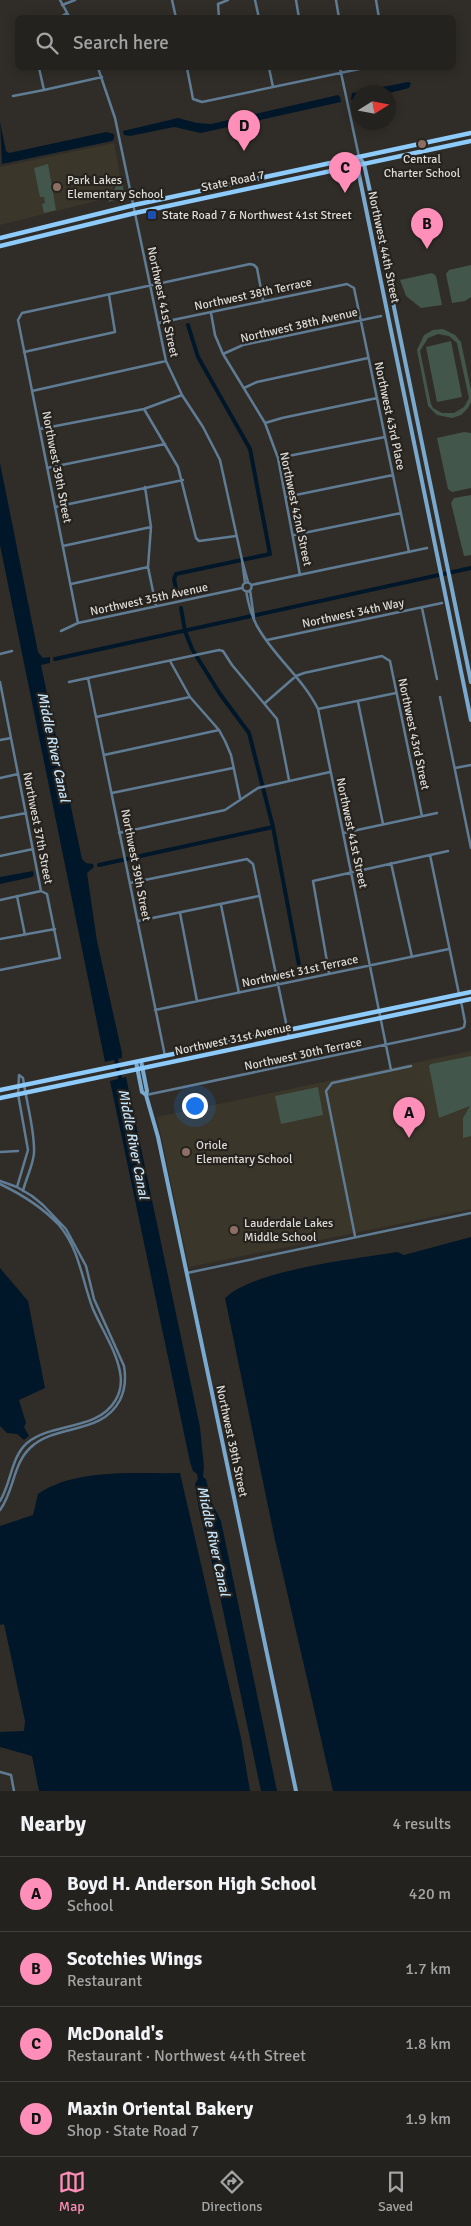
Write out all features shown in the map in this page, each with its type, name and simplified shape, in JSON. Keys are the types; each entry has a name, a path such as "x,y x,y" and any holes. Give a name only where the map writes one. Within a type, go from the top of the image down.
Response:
{"main road":[{"name":"State Road 7","path":"0,238 134,205 471,133"},
{"name":"State Road 7","path":"0,246 135,212 471,140"},
{"path":"250,188 257,182 278,174"},
{"path":"226,193 240,187 246,181"},
{"path":"30,239 39,228"},
{"name":"Northwest 31st Avenue","path":"0,1090 471,992"},
{"name":"Northwest 31st Avenue","path":"0,1098 471,999"}],"street":[{"path":"60,0 67,13 64,15"},
{"path":"62,6 75,0"},
{"path":"172,0 175,15"},
{"path":"219,15 218,4 228,0"},
{"path":"255,0 258,15"},
{"path":"296,0 299,15"},
{"path":"336,0 338,15"},
{"path":"376,0 378,15"},
{"path":"39,70 44,90"},
{"name":"Northwest 41st Street","path":"99,70 115,118 166,360 182,395 203,427 220,460 254,618 260,632 309,692 318,709 391,1070"},
{"path":"187,70 193,98 202,102 352,70"},
{"path":"269,70 273,87"},
{"path":"340,72 359,157 356,165"},
{"path":"13,96 102,77"},
{"name":"Northwest 44th Street","path":"359,157 364,164 471,682"},
{"name":"Northwest 44th Street","path":"356,165 471,720"},
{"path":"24,352 115,332 109,295 151,285 254,265 257,268 263,300"},
{"name":"Northwest 38th Terrace","path":"158,323 211,313 263,300 347,284 351,285"},
{"name":"Northwest 43rd Place","path":"351,285 354,288 361,320 409,552"},
{"name":"Northwest 39th Street","path":"78,623 18,320 22,313 109,295"},
{"name":"Northwest 42nd Street","path":"211,313 215,335 222,354 265,424 278,458 300,575"},
{"name":"Northwest 38th Avenue","path":"222,354 243,345 381,316"},
{"path":"244,388 257,382 369,358"},
{"path":"32,391 166,360"},
{"path":"40,429 144,409 182,395"},
{"path":"265,424 282,418 377,398"},
{"path":"144,409 178,467 198,541 236,536"},
{"path":"278,458 385,437"},
{"path":"47,468 164,444"},
{"path":"286,497 393,475"},
{"path":"55,508 183,480"},
{"path":"145,488 151,527 148,567 156,606"},
{"path":"294,535 401,512"},
{"path":"63,546 151,527"},
{"path":"248,591 242,588 248,584 428,548"},
{"path":"71,584 148,567"},
{"name":"Northwest 35th Avenue","path":"61,631 78,623 242,588"},
{"path":"447,604 455,602"},
{"name":"Northwest 34th Way","path":"267,640 442,603"},
{"path":"422,608 437,679"},
{"path":"0,654 12,651"},
{"path":"69,682 198,654 223,651 232,665 277,719 289,780"},
{"name":"Northwest 43rd Street","path":"296,676 382,656 390,661 422,816"},
{"path":"170,661 190,697 219,730 231,755 240,798"},
{"path":"265,703 296,676"},
{"name":"Northwest 39th Street","path":"88,678 165,1056"},
{"name":"Northwest 37th Street","path":"0,682 42,891 47,894 60,958 0,970"},
{"path":"318,709 396,693"},
{"path":"96,717 190,697"},
{"path":"440,698 471,848"},
{"path":"358,702 383,824"},
{"path":"104,756 219,730"},
{"path":"0,740 11,738"},
{"path":"454,768 471,765"},
{"path":"112,793 234,768"},
{"path":"119,833 225,810 240,798 258,788 330,772"},
{"path":"0,778 18,774"},
{"path":"0,818 26,812"},
{"path":"343,833 437,813"},
{"path":"0,856 33,849"},
{"path":"330,974 313,881 448,850"},
{"path":"430,854 459,994"},
{"path":"130,883 247,859 250,860 253,864 289,1037"},
{"path":"391,863 412,957"},
{"path":"0,900 42,891"},
{"path":"17,896 25,935"},
{"path":"138,921 259,896"},
{"path":"221,905 238,993"},
{"path":"180,913 197,1001"},
{"path":"0,939 55,929"},
{"name":"Northwest 31st Terrace","path":"155,1010 449,949"},
{"name":"Northwest 30th Terrace","path":"146,1095 460,1029 464,1027 465,1022 461,1001"},
{"name":"Northwest 39th Street","path":"138,1061 142,1092 146,1095 158,1137 296,1791"},
{"path":"355,1236 326,1091 332,1083 411,1066"},
{"path":"17,1187 28,1150 18,1094 20,1075 23,1078 34,1146 32,1161 23,1191"},
{"path":"0,1152 18,1151"},
{"path":"0,1182 17,1187 43,1205 57,1218 77,1246 86,1266 97,1307 124,1366 125,1382 117,1405 103,1419 89,1426 45,1438 29,1449 20,1462 9,1496 0,1510"},
{"path":"0,1182 41,1209 58,1225 69,1239 83,1274 93,1309 118,1362 121,1380 114,1402 102,1414 90,1420 41,1435 24,1447 16,1460 6,1490 0,1501"},
{"path":"187,1273 471,1213"},
{"path":"0,1772 11,1775 14,1791"}],"shaded area":[{"name":"Park Lakes Elementary School","path":"114,143 120,176 108,198 0,225 0,167"},
{"path":"471,1051 471,1209 189,1267 157,1117"}],"green space":[{"path":"48,164 56,210 44,213 42,204 45,203 44,197 40,197 34,168"},
{"path":"121,176 125,197 108,202"},
{"path":"471,265 471,297 465,301 452,303 446,274 449,270"},
{"path":"432,273 436,276 442,305 421,308 406,296 400,280"},
{"path":"443,329 455,335 461,342 471,390 471,402 461,415 452,418 437,415 428,406 417,350 424,335 433,330","holes":["438,334 449,336 457,343 469,398 464,407 454,413 442,413 433,408 431,404 420,351 428,338"]},
{"path":"451,341 462,397 437,402 426,347"},
{"path":"464,432 471,433 471,488 452,492 448,489 437,438"},
{"path":"471,495 471,555 464,556 451,503 454,498"},
{"path":"471,1056 471,1136 463,1138 463,1118 470,1106 439,1118 429,1066"},
{"path":"318,1087 323,1115 281,1124 275,1096"}],"water":[{"path":"411,83 409,88 396,91 396,85 393,85"},
{"path":"338,95 341,102 201,133 174,127 130,136 124,135 123,131 178,118 197,123 211,124"},
{"path":"0,122 6,151 9,153 106,132 114,134 114,139 112,141 2,164"},
{"path":"0,463 38,652 43,658 50,657 50,663 41,665 82,859 86,863 93,864 94,867 87,873 97,941 122,1053 122,1058 105,1062 0,545"},
{"path":"33,871 34,875 32,877 0,884 0,877"},
{"path":"126,1077 200,1427 204,1467 203,1477 206,1479 211,1501 221,1521 277,1791 261,1791 220,1596 199,1509 195,1484 198,1479 197,1474 193,1471 190,1462 110,1081"},
{"path":"471,1237 471,1791 333,1791 275,1540 225,1298 239,1288 281,1273 332,1262 397,1252 404,1255"},
{"path":"0,1268 28,1301 45,1388 19,1400 26,1423 24,1427 29,1436 24,1440 17,1434 7,1433 0,1426"},
{"path":"180,1473 241,1738 250,1791 39,1791 32,1756 0,1747 0,1732 24,1731 25,1721 4,1624 0,1625 0,1526 33,1515 38,1494 70,1480 107,1474"}],"waterway":[{"path":"177,594 174,579 176,574 270,554 250,449 198,357 188,325"},
{"path":"55,659 471,568"},
{"path":"99,865 273,827 249,733 220,694 192,649 185,631 181,608"},
{"path":"273,827 299,965"},
{"name":"Middle River Canal","path":"115,1055 121,1082"}],"place":[{"name":"Central Charter School","path":"422,144"},
{"name":"Maxin Oriental Bakery","path":"244,151"},
{"name":"Park Lakes Elementary School","path":"57,187"},
{"name":"McDonald's","path":"345,193"},
{"name":"State Road 7 & Northwest 41st Street","path":"152,215"},
{"name":"Scotchies Wings","path":"427,249"},
{"name":"Boyd H. Anderson High School","path":"409,1138"},
{"name":"Oriole Elementary School","path":"186,1152"},
{"name":"Lauderdale Lakes Middle School","path":"234,1230"}]}
